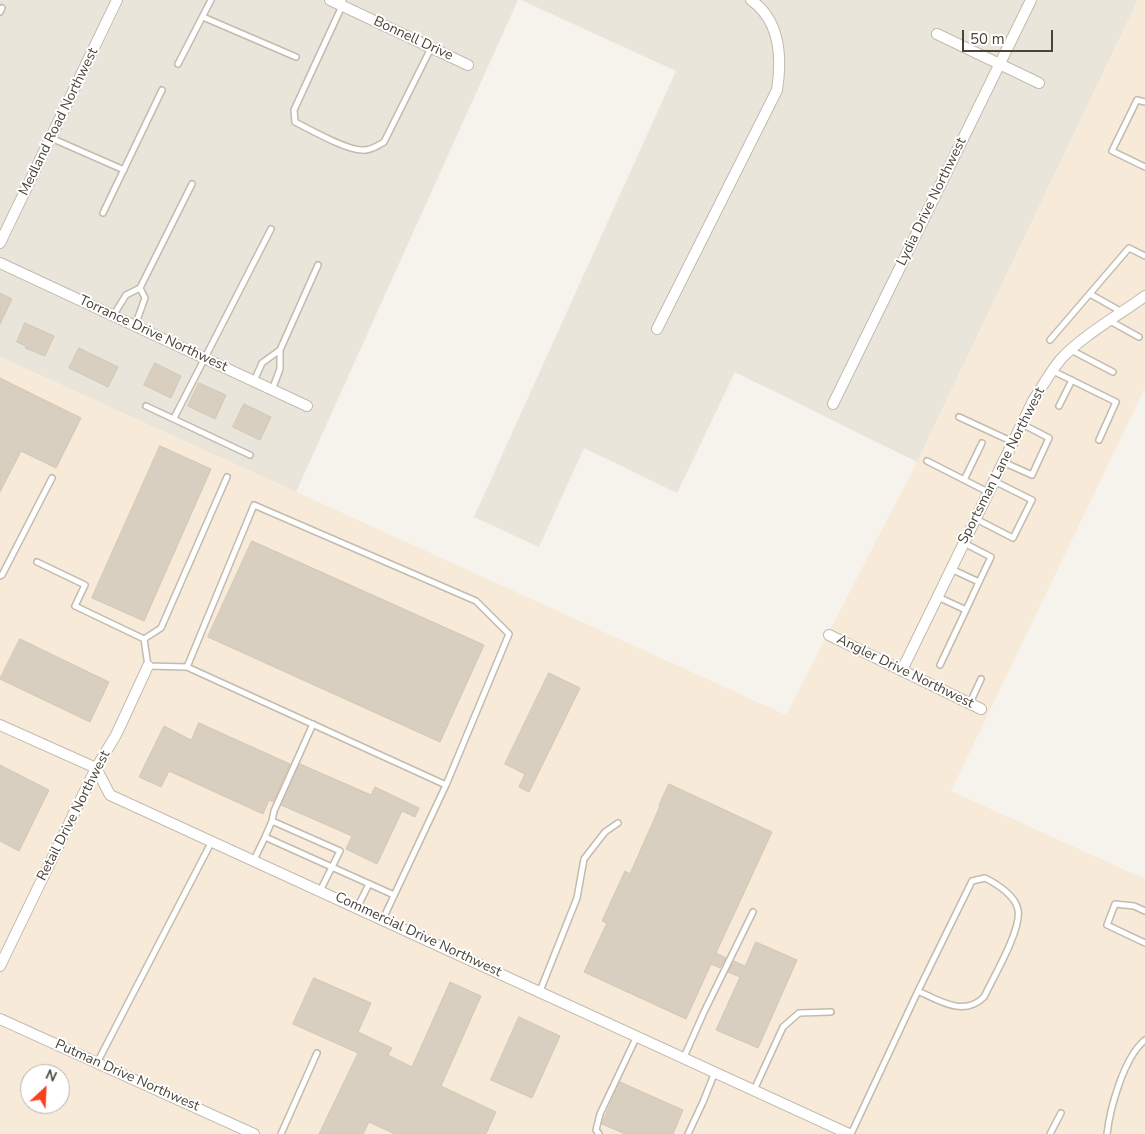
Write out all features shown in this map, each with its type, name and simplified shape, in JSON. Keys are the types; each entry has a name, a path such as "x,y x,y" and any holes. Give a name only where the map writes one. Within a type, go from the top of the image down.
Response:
{"street":[{"name":"Medland Road Northwest","path":"0,243 117,0"},
{"name":"Bonnell Drive","path":"330,0 343,3 468,65"},
{"path":"657,329 777,90 780,70 780,49 767,17 750,0"},
{"name":"Lydia Drive Northwest","path":"833,404 1031,0"},
{"path":"937,34 1039,83"},
{"name":"Torrance Drive Northwest","path":"0,263 306,406"},
{"name":"Sportsman Lane Northwest","path":"902,670 1033,401 1052,370 1072,350 1145,296"},
{"name":"Angler Drive Northwest","path":"829,635 981,709"},
{"name":"Retail Drive Northwest","path":"0,966 96,768 116,735 148,666"},
{"path":"0,724 96,768"},
{"name":"Commercial Drive Northwest","path":"96,768 110,795 850,1134"},
{"name":"Putman Drive Northwest","path":"0,1019 254,1134"}],"lane":[{"path":"178,64 211,0"},
{"path":"343,3 294,110 296,122 352,149 363,151 375,148 384,142 431,48"},
{"path":"203,17 296,57"},
{"path":"103,213 162,90"},
{"path":"1145,102 1137,100 1112,151 1145,166"},
{"path":"51,138 124,170"},
{"path":"113,316 126,295 140,288 192,184"},
{"path":"174,418 206,359 271,229"},
{"path":"1050,340 1129,248 1145,256"},
{"path":"272,390 280,369 280,350 318,265"},
{"path":"135,326 145,298 140,288"},
{"path":"1090,294 1123,312"},
{"path":"1110,321 1139,337"},
{"path":"253,381 262,363 280,350"},
{"path":"1072,350 1113,372"},
{"path":"1052,370 1116,402 1099,440"},
{"path":"1058,406 1072,380"},
{"path":"146,406 250,455"},
{"path":"959,417 1013,442"},
{"path":"1003,462 1032,476 1049,438 1022,424"},
{"path":"964,480 982,443"},
{"path":"926,461 989,492"},
{"path":"144,638 161,628 226,477"},
{"path":"1,575 52,478"},
{"path":"976,519 1013,538 1032,500 994,481"},
{"path":"187,667 254,505 476,601 509,634 446,785 383,919"},
{"path":"940,665 991,557 964,543"},
{"path":"36,562 85,585 75,606 144,638"},
{"path":"951,569 979,582"},
{"path":"938,597 966,610"},
{"path":"144,638 148,666 187,667 446,785"},
{"path":"969,704 981,679"},
{"path":"254,860 313,724"},
{"path":"272,821 340,851 320,891"},
{"path":"540,991 577,898 584,859 605,832 618,823"},
{"path":"265,837 394,895"},
{"path":"97,1063 212,841"},
{"path":"850,1134 918,991 972,881 985,878 1013,899 1018,910 1017,925 984,997 977,1005 965,1007 949,1006 918,991"},
{"path":"357,908 369,884"},
{"path":"1145,911 1134,906 1115,904 1107,925 1145,943"},
{"path":"684,1057 753,912"},
{"path":"754,1090 783,1027 799,1013 831,1012"},
{"path":"599,1134 596,1130 600,1114 637,1036"},
{"path":"1107,1134 1112,1106 1121,1080 1137,1047 1145,1040"},
{"path":"280,1134 317,1053"},
{"path":"688,1134 715,1072"},
{"path":"1050,1134 1060,1113"}],"shaded area":[{"path":"0,0 518,0 296,492 0,357"},
{"path":"521,0 1138,0 917,462 735,372 677,493 584,448 539,547 474,517 676,71"},
{"path":"1138,0 1145,0 1145,388 951,791 1145,879 1145,1134 0,1134 0,357 786,715 917,462"}],"building":[{"path":"0,293 12,299 0,324"},
{"path":"25,323 54,336 45,356 25,348 26,346 17,342"},
{"path":"79,348 118,367 108,387 69,368"},
{"path":"155,363 181,376 171,398 144,385"},
{"path":"0,378 81,418 56,468 21,451 0,492"},
{"path":"199,383 226,395 215,419 188,406"},
{"path":"244,404 271,417 260,440 233,427"},
{"path":"160,446 211,469 144,621 92,598"},
{"path":"252,541 484,645 440,742 208,637"},
{"path":"20,639 109,682 90,722 0,679"},
{"path":"549,673 580,688 529,792 519,787 525,774 505,764"},
{"path":"199,723 290,764 273,802 269,800 263,814 169,771 161,787 139,777 164,726 191,740"},
{"path":"300,764 371,795 375,787 419,808 415,817 402,811 377,864 346,849 352,836 281,805"},
{"path":"0,765 49,790 19,851 0,841"},
{"path":"669,784 772,832 716,953 726,958 720,968 711,964 686,1019 584,972 607,923 602,921 625,871 630,874"},
{"path":"756,942 797,960 758,1048 716,1030 740,977 728,972 734,961 745,966"},
{"path":"314,978 371,1003 358,1032 392,1048 388,1055 412,1067 450,982 481,996 441,1086 496,1112 486,1134 395,1134 369,1122 363,1134 319,1134 358,1053 293,1024"},
{"path":"519,1017 560,1036 532,1098 491,1080"},
{"path":"620,1082 683,1110 673,1134 625,1134 602,1124"}]}
